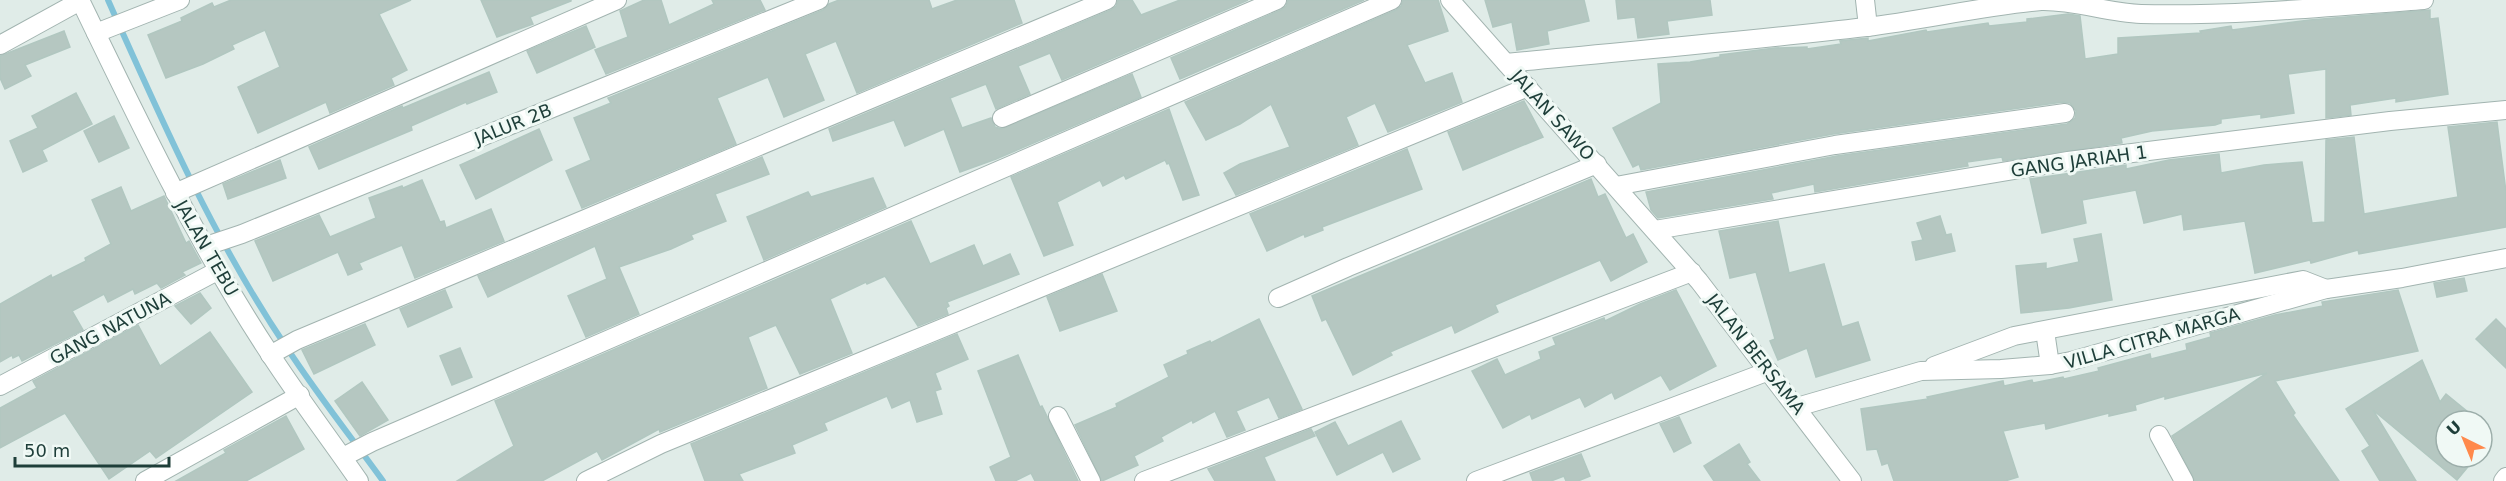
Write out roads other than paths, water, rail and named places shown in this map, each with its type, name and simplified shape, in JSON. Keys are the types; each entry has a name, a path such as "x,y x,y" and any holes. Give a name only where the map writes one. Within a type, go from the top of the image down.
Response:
{"street":[{"path":"0,45 80,0"},
{"name":"JALAN TEBU","path":"80,0 103,30 209,245 219,270 300,395 347,456 359,481"},
{"path":"103,30 180,0"},
{"path":"180,190 617,0"},
{"name":"JALUR 2B","path":"209,245 242,234 819,0"},
{"path":"274,353 297,340 1107,0"},
{"path":"1002,118 1277,0"},
{"path":"347,456 372,442 1392,0"},
{"name":"JALAN SAWO","path":"1450,0 1654,230"},
{"path":"1865,0 1868,27"},
{"path":"1506,63 1868,27 2040,1 2076,3 2122,13 2252,14 2424,0"},
{"path":"586,481 661,444 1528,87"},
{"name":"GANG JARIAH 1","path":"1654,230 2068,161 2390,121 2506,110"},
{"path":"1616,186 1835,145 2064,113"},
{"path":"1278,298 1597,165"},
{"name":"JALAN BERSAMA","path":"1654,230 1692,272 1852,481"},
{"name":"VILLA CITRA MARGA","path":"1797,407 1921,371 2050,366 2326,289 2402,278 2506,258"},
{"name":"GANG NATUNA","path":"0,386 219,270"},
{"path":"1144,481 1692,272"},
{"path":"1921,371 2014,336 2303,280 2326,289"},
{"path":"2045,331 2050,366"},
{"path":"1476,481 1769,371"},
{"path":"145,481 300,395"},
{"path":"1058,416 1091,481"},
{"path":"2159,435 2184,481"},
{"path":"2503,481 2506,477"}],"waterway":[{"path":"108,0 190,178 236,265 298,365 383,481"}]}
